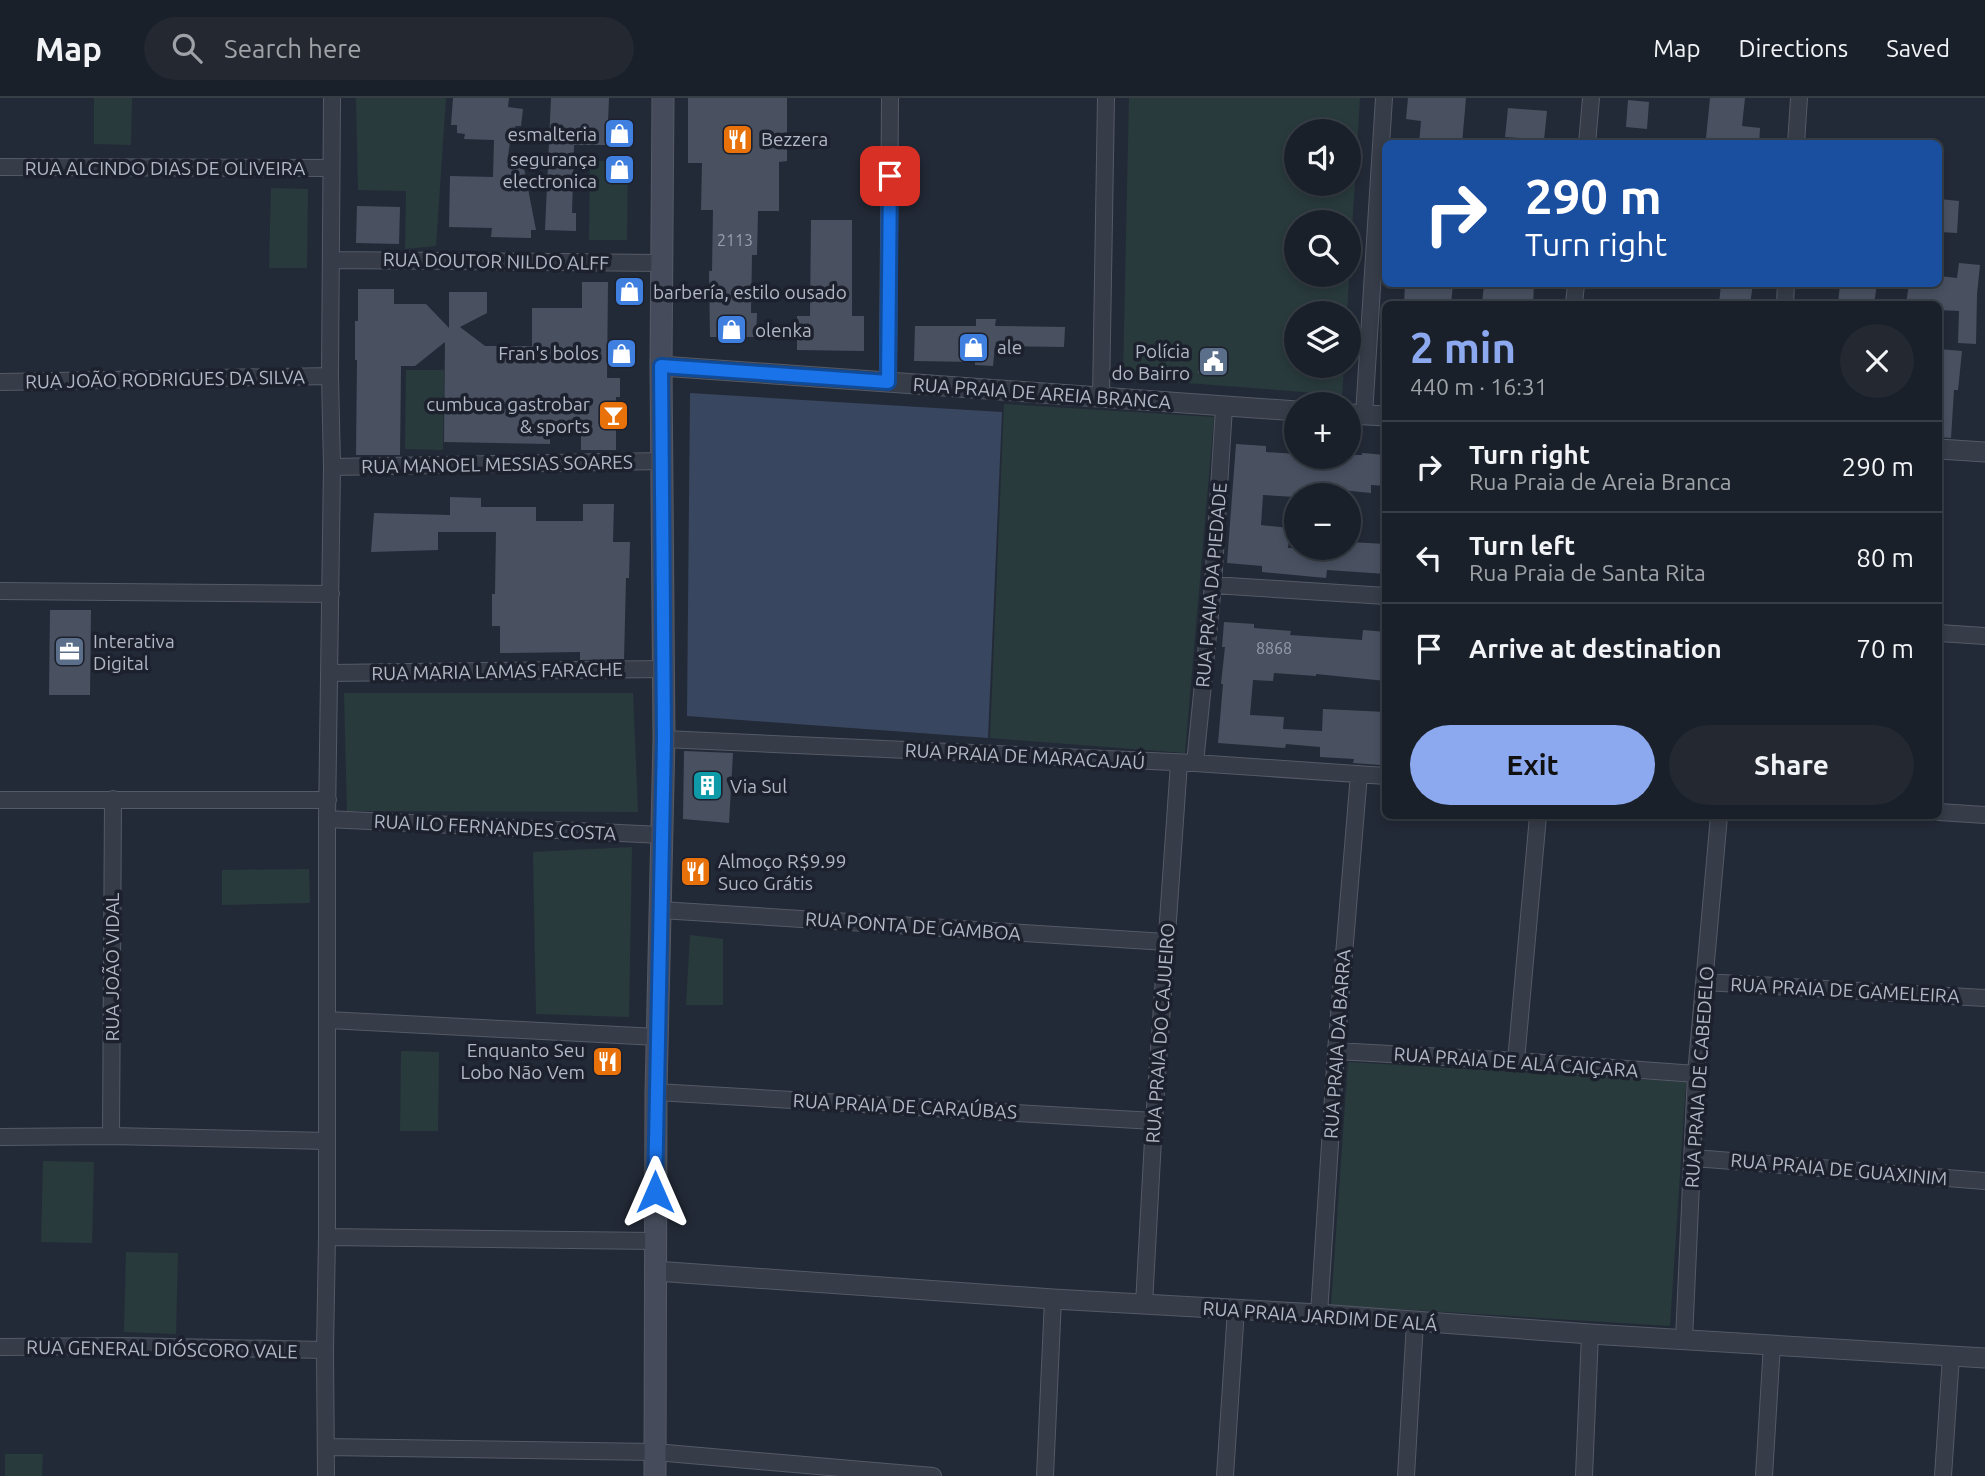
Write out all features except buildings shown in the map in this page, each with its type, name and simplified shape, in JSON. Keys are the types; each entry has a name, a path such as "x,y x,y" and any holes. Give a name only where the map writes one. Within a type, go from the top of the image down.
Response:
{"main road":[{"path":"655,1476 656,1092 664,739 661,366 663,98"}],"street":[{"path":"326,1476 332,98"},
{"path":"888,382 890,98"},
{"path":"1101,397 1106,98"},
{"path":"1359,392 1384,98"},
{"path":"1587,140 1591,98"},
{"path":"1796,140 1799,98"},
{"name":"RUA ALCINDO DIAS DE OLIVEIRA","path":"0,167 331,168"},
{"name":"RUA DOUTOR NILDO ALFF","path":"331,260 662,263"},
{"name":"RUA PRAIA DE AREIA BRANCA","path":"661,366 1284,410"},
{"name":"RUA JOÃO RODRIGUES DA SILVA","path":"0,382 330,376"},
{"name":"RUA PRAIA DA PIEDADE","path":"1187,763 1213,585 1224,407"},
{"path":"1361,414 1382,416"},
{"path":"1942,449 1985,452"},
{"name":"RUA MANOEL MESSIAS SOARES","path":"332,467 662,461"},
{"path":"1213,585 1382,596"},
{"path":"0,591 331,594"},
{"path":"1942,633 1985,636"},
{"name":"RUA MARIA LAMAS FARACHE","path":"330,673 664,669"},
{"name":"RUA PRAIA DE MARACAJAÚ","path":"664,739 1187,763 1382,776"},
{"name":"RUA PRAIA DO CAJUEIRO","path":"1144,1304 1166,942 1187,763"},
{"name":"RUA PRAIA DA BARRA","path":"1319,1314 1336,1051 1359,774"},
{"name":"RUA JOÃO VIDAL","path":"111,1136 113,799"},
{"path":"0,800 328,800"},
{"path":"1942,812 1985,815"},
{"name":"RUA ILO FERNANDES COSTA","path":"327,819 662,835"},
{"path":"1516,1061 1538,819"},
{"name":"RUA PRAIA DE CABEDELO","path":"1684,1339 1696,1074 1718,819"},
{"name":"RUA PONTA DE GAMBOA","path":"661,910 1166,942"},
{"name":"RUA PRAIA DE GAMELEIRA","path":"1704,982 1985,998"},
{"path":"328,1020 657,1037"},
{"name":"RUA PRAIA DE ALÁ CAIÇARA","path":"1336,1051 1696,1074"},
{"name":"RUA PRAIA DE CARAÚBAS","path":"656,1092 1154,1121"},
{"path":"0,1137 111,1136 326,1141"},
{"name":"RUA PRAIA DE GUAXINIM","path":"1694,1158 1985,1181"},
{"path":"327,1237 655,1241"},
{"name":"RUA PRAIA JARDIM DE ALÁ","path":"655,1271 1985,1358"},
{"path":"1045,1476 1053,1299"},
{"path":"1225,1476 1236,1310"},
{"path":"1406,1476 1415,1322"},
{"path":"1584,1476 1590,1334"},
{"path":"1764,1476 1772,1344"},
{"name":"RUA GENERAL DIÓSCORO VALE","path":"0,1347 123,1346 325,1350"},
{"path":"1943,1476 1951,1356"},
{"path":"326,1447 655,1452 933,1476"}],"shaded area":[{"path":"94,98 132,98 131,145 94,144"},
{"path":"356,98 446,98 436,246 405,249 406,191 358,190"},
{"path":"1129,98 1360,98 1359,119 1284,119 1284,196 1354,196 1353,210 1284,210 1284,287 1349,287 1348,301 1284,301 1284,378 1343,378 1342,392 1303,392 1123,378"},
{"path":"590,161 628,161 627,240 589,240"},
{"path":"271,188 308,189 307,268 269,268"},
{"path":"406,370 444,370 443,450 405,449"},
{"path":"1004,404 1214,417 1185,753 990,738"},
{"path":"344,693 633,693 638,812 347,811"},
{"path":"632,847 629,1017 536,1014 533,852"},
{"path":"309,869 310,903 222,905 222,870"},
{"path":"690,935 723,939 723,1005 686,1005"},
{"path":"401,1051 439,1052 438,1131 400,1131"},
{"path":"1348,1062 1686,1082 1670,1326 1331,1305"},
{"path":"43,1161 94,1162 92,1243 41,1242"},
{"path":"126,1252 178,1253 176,1334 124,1332"},
{"path":"5,1454 43,1454 42,1476 5,1476"}],"water":[{"path":"690,393 1002,412 988,738 687,716"}],"place":[{"name":"esmalteria","path":"620,134"},
{"name":"Bezzera","path":"738,139"},
{"name":"segurança electronica","path":"620,170"},
{"name":"barbería, estilo ousado","path":"630,292"},
{"name":"olenka","path":"732,330"},
{"name":"ale","path":"974,347"},
{"name":"Fran's bolos","path":"622,353"},
{"name":"Polícia do Bairro","path":"1213,362"},
{"name":"cumbuca gastrobar & sports","path":"613,415"},
{"name":"Interativa Digital","path":"70,652"},
{"name":"Via Sul","path":"707,786"},
{"name":"Almoço R$9.99 Suco Grátis","path":"695,872"},
{"name":"Enquanto Seu Lobo Não Vem","path":"608,1061"}],"route":[{"path":"655,1192 664,739 661,366 888,382 890,176"}]}
